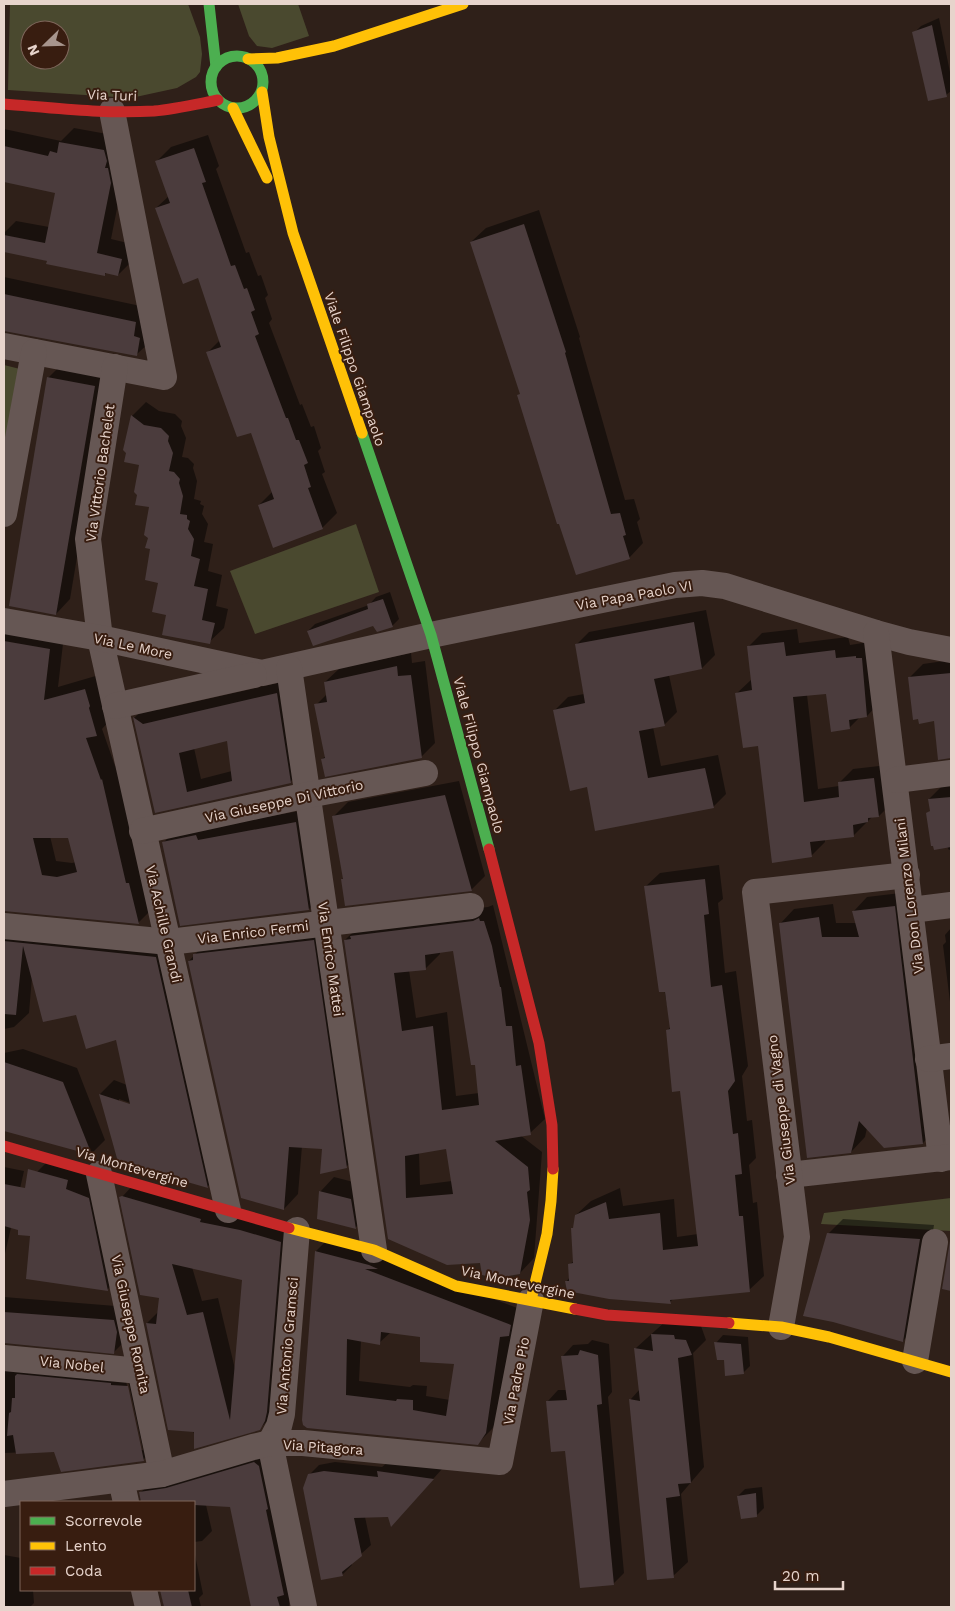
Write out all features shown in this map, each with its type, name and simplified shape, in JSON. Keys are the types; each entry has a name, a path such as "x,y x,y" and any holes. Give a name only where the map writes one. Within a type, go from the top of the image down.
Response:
{"street":[{"path":"210,4 224,30"},
{"path":"210,4 216,67"},
{"path":"248,59 277,58 334,46 462,4"},
{"path":"301,64 334,46"},
{"path":"262,89 261,73 254,62 234,52 216,67 211,78 211,86 218,100 225,106 233,108 245,107 256,101 262,89 278,77"},
{"name":"Viale Filippo Giampaolo","path":"262,89 268,137 293,233 431,635 539,1043 552,1125 553,1162 547,1234 531,1300"},
{"name":"Via Turi","path":"4,104 112,111 146,111 218,100"},
{"name":"Viale Filippo Giampaolo","path":"233,108 293,233"},
{"path":"4,346 164,377 112,111"},
{"path":"4,514 34,352"},
{"name":"Via Vittorio Bachelet","path":"100,638 88,539 115,367"},
{"name":"Via Papa Paolo VI","path":"431,635 675,585 702,583 725,586 909,642 951,650"},
{"name":"Via Le More","path":"4,621 100,638 262,673"},
{"name":"Via Don Lorenzo Milani","path":"876,633 911,910 940,1058 946,1158"},
{"name":"Via Le More","path":"115,706 431,635"},
{"name":"Via Achille Grandi","path":"100,638 228,1210"},
{"name":"Via Enrico Mattei","path":"289,668 374,1250"},
{"name":"Via Giuseppe Di Vittorio","path":"142,831 308,795 425,773"},
{"path":"896,780 951,773"},
{"name":"Via Giuseppe di Vagno","path":"781,1327 797,1236 755,892 907,875"},
{"path":"911,910 951,905"},
{"name":"Via Enrico Fermi","path":"4,926 169,942 471,906"},
{"name":"Via Montevergine","path":"4,1146 297,1230 374,1250 456,1286 607,1315 781,1327 829,1337 951,1372"},
{"path":"789,1175 946,1158"},
{"name":"Via Giuseppe Romita","path":"99,1174 162,1474"},
{"name":"Via Antonio Gramsci","path":"270,1444 279,1426 282,1414 297,1230"},
{"path":"915,1361 935,1242"},
{"name":"Via Padre Pio","path":"500,1462 531,1300"},
{"name":"Via Nobel","path":"4,1358 140,1371"},
{"name":"Via Pitagora","path":"4,1494 123,1491 162,1474 253,1447 270,1444 303,1443 500,1462"},
{"path":"270,1444 304,1607"},
{"path":"144,1591 148,1607"}],"shaded area":[{"path":"10,4 188,4 200,37 202,54 200,72 196,77 177,88 131,98 8,90"},
{"path":"238,4 298,4 309,36 272,48 257,46 249,36"},
{"path":"4,365 20,369 4,461"},
{"path":"356,524 379,592 255,634 230,571"},
{"path":"951,1198 951,1231 821,1224 824,1213"}],"building":[{"path":"932,25 947,97 928,101 912,32"},
{"path":"59,142 104,150 107,161 105,168 108,168 111,183 97,253 122,259 118,276 105,273 105,276 46,264 47,261 4,252 4,235 45,243 55,193 4,182 4,146 48,156 50,151 57,153"},
{"path":"194,148 206,182 202,183 231,266 235,265 244,289 247,288 255,310 251,312 259,334 255,336 286,418 288,418 296,440 299,440 308,463 304,465 311,487 308,488 323,529 273,548 258,505 274,499 251,433 237,437 206,352 221,347 198,278 183,284 155,208 170,203 155,161"},
{"path":"524,224 566,352 611,514 620,513 626,535 623,536 630,559 576,575 559,524 557,524 517,395 520,394 470,242"},
{"path":"4,294 136,322 134,336 140,338 137,356 4,331"},
{"path":"47,377 95,386 56,615 9,606"},
{"path":"131,415 144,425 161,428 169,436 168,441 173,453 169,471 174,472 180,479 179,483 183,496 180,514 187,515 187,519 190,521 188,529 194,539 191,556 200,559 194,586 208,589 202,620 215,623 210,644 162,635 166,615 152,612 158,583 145,580 150,549 145,548 148,538 144,535 149,507 135,505 137,495 134,492 139,465 124,462 126,453 123,450"},
{"path":"383,599 393,627 377,632 373,626 313,646 307,631 368,609 367,604"},
{"path":"694,622 702,669 654,679 665,726 639,731 648,778 705,768 714,808 595,831 587,787 570,791 553,710 585,703 575,644"},
{"path":"4,641 50,649 44,700 85,689 97,736 86,738 102,779 126,883 129,883 139,924 4,911","holes":["33,838 68,838 77,872 57,877 42,875"]},
{"path":"784,642 786,656 835,650 836,658 856,656 856,658 862,658 867,717 849,720 850,729 831,732 826,694 793,697 804,802 839,797 838,782 874,778 879,817 868,818 868,822 853,825 854,837 810,842 812,857 772,863 758,746 743,748 735,693 752,690 747,646"},
{"path":"397,666 398,676 411,675 422,758 325,777 321,759 325,758 314,704 327,702 324,682"},
{"path":"951,673 951,758 938,760 934,721 919,724 918,719 913,720 908,677"},
{"path":"277,693 291,783 155,813 133,717 143,724","holes":["227,741 232,781 187,792 179,753"]},
{"path":"445,795 472,891 345,906 341,879 343,879 332,816"},
{"path":"951,797 951,847 934,850 933,846 931,846 926,813 930,811 928,799"},
{"path":"296,822 309,910 180,926 162,842 196,835 198,840"},
{"path":"705,879 709,914 704,915 711,987 722,985 735,1081 728,1091 733,1134 738,1133 742,1174 735,1175 739,1216 743,1216 750,1292 670,1300 671,1304 609,1299 567,1291 565,1281 569,1281 568,1264 573,1263 571,1228 573,1228 575,1215 606,1202 609,1219 660,1213 663,1250 698,1246 680,1091 672,1092 666,1030 670,1029 665,992 659,992 644,886"},
{"path":"895,906 923,1144 884,1148 859,1121 851,1153 807,1158 779,923 819,917 822,937 859,937 852,911"},
{"path":"479,918 480,921 484,921 492,946 501,987 506,1026 512,1026 516,1066 521,1065 531,1135 495,1141 528,1167 530,1190 527,1192 530,1220 520,1274 496,1278 482,1275 480,1263 447,1265 388,1239 344,940 351,939 350,936 473,921","holes":["453,951 471,1065 475,1065 479,1105 442,1110 433,1026 402,1031 394,973 426,970 425,955","446,1149 453,1194 406,1198 405,1156"]},
{"path":"314,940 347,1168 320,1174 322,1149 289,1147 284,1210 241,1198 188,961 193,960 193,954"},
{"path":"4,941 156,957 208,1188 118,1162 99,1094 130,1104 116,1040 86,1049 76,1015 43,1022 23,946 16,1015 4,1014"},
{"path":"4,1062 63,1082 92,1155 4,1131"},
{"path":"28,1169 68,1180 66,1189 89,1198 108,1291 26,1279 30,1236 18,1235 18,1230 4,1226 4,1184 25,1188"},
{"path":"319,1191 351,1199 356,1229 317,1219"},
{"path":"122,1196 201,1219 200,1222 240,1230 281,1242 267,1412 260,1430 194,1449 194,1432 168,1430 146,1323 156,1324 159,1298 140,1295 119,1197","holes":["172,1264 242,1280 230,1420 203,1312 187,1315"]},
{"path":"827,1233 920,1239 903,1342 833,1322 803,1316"},
{"path":"951,1241 951,1291 942,1289"},
{"path":"315,1251 369,1265 378,1269 365,1269 511,1325 509,1336 500,1337 486,1433 478,1445 307,1428 303,1425","holes":["381,1332 420,1337 420,1362 454,1364 446,1416 413,1410 413,1400 397,1399 396,1401 346,1395 347,1339 380,1345"]},
{"path":"4,1312 114,1320 117,1332 114,1354 4,1343"},
{"path":"651,1334 674,1335 675,1339 686,1340 692,1355 678,1358 691,1483 678,1484 680,1496 666,1498 674,1578 647,1580 629,1399 640,1401 634,1348 653,1351"},
{"path":"714,1342 741,1344 744,1374 725,1376 724,1360 717,1360"},
{"path":"580,1350 598,1355 602,1404 597,1405 614,1585 580,1588 565,1451 551,1452 546,1401 567,1400 561,1356 578,1355"},
{"path":"17,1374 128,1386 144,1461 61,1472 54,1452 16,1454 13,1435 7,1436 12,1398 15,1398 15,1376"},
{"path":"254,1462 259,1466 284,1595 277,1597 280,1607 251,1607 230,1507 195,1505 195,1501 141,1501 139,1492 166,1488"},
{"path":"324,1471 378,1477 377,1471 434,1479 391,1527 388,1517 354,1518 362,1556 342,1572 343,1576 321,1580 303,1488 308,1474"},
{"path":"756,1493 757,1517 741,1519 737,1496"},
{"path":"160,1591 188,1591 192,1607 164,1607"}],"traffic: fast":[{"path":"209,4 216,67"},
{"path":"237,56 251,60 259,68 263,82 259,96 251,104 237,108 223,104 215,96 211,82 215,68 223,60 237,56"},
{"path":"362,433 431,635 489,849"}],"traffic: slow":[{"path":"248,59 277,58 334,46 463,4"},
{"path":"262,92 269,137 293,233 362,433"},
{"path":"233,108 267,178"},
{"path":"531,1300 547,1234 553,1169"},
{"path":"289,1228 374,1250 456,1286 575,1309"},
{"path":"729,1323 781,1327 829,1337 951,1372"}],"traffic: jam":[{"path":"4,104 135,112 170,109 218,100"},
{"path":"489,849 539,1043 552,1125 553,1169"},
{"path":"4,1146 289,1228"},
{"path":"575,1309 607,1315 729,1323"}]}
